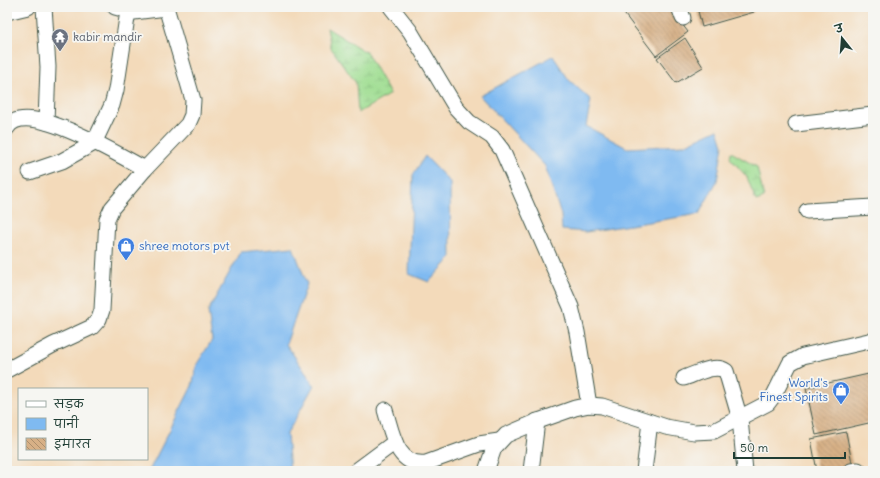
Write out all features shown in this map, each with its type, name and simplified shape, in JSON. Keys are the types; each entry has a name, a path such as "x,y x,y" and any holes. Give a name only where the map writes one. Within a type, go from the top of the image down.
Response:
{"street":[{"path":"7,12 28,7"},
{"path":"44,7 48,66 46,122"},
{"path":"7,370 53,345 92,327 98,319 102,310 107,218 112,208 145,168 188,124 192,115 193,100 166,7 122,9 116,90 112,105 94,143 62,161 30,172"},
{"path":"390,7 410,32 456,108 470,122 492,137 502,150 571,307 578,332 589,405"},
{"path":"796,124 873,115"},
{"path":"7,128 12,122 18,120 25,119 46,122 71,131 145,168"},
{"path":"807,211 873,207"},
{"path":"486,471 494,448 506,435 537,421 575,408 589,405 602,406 666,428 694,432 714,431 740,419 768,403 774,395 790,363 804,356 873,340"},
{"path":"684,378 715,368 721,368 726,371 740,419 745,471"},
{"path":"385,410 395,442 404,458 417,464 426,463 479,444 499,441"},
{"path":"531,471 537,421"},
{"path":"644,471 650,422"},
{"path":"356,471 395,442"}],"green space":[{"path":"327,28 367,53 390,94 358,113 356,83 331,48"},
{"path":"731,152 757,167 764,198 756,201 747,177 730,158"}],"water":[{"path":"553,56 569,80 591,100 586,126 627,148 684,145 718,129 723,145 717,181 699,214 586,232 562,230 561,215 545,166 480,96"},
{"path":"425,156 450,182 451,258 429,282 409,274 413,175"},
{"path":"293,247 307,284 286,344 314,385 287,434 290,471 149,471 192,386 197,364 212,340 208,311 241,252"}],"building":[{"path":"619,7 669,7 688,32 656,56"},
{"path":"697,7 753,7 754,12 702,27"},
{"path":"685,38 703,67 676,83 657,58"},
{"name":"World's Finest Spirits","path":"873,373 873,422 816,435 806,388"},
{"path":"846,432 853,468 837,471 817,471 811,439"}],"place":[{"name":"kabir mandir","path":"60,52"},
{"name":"shree motors pvt","path":"126,261"},
{"name":"World's Finest Spirits","path":"841,405"}]}
